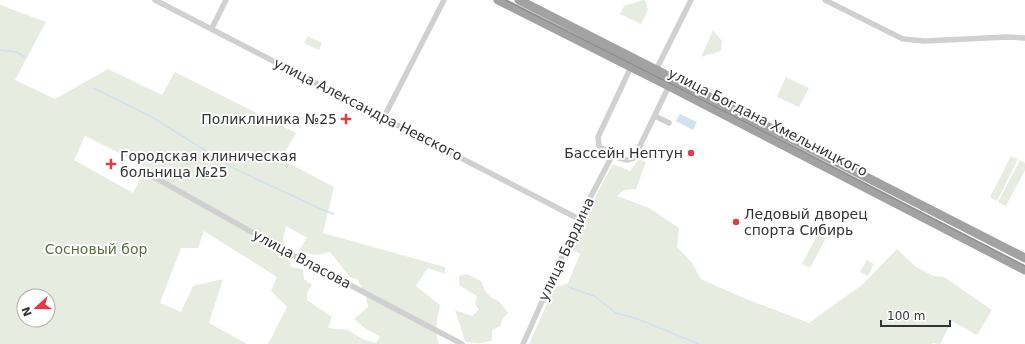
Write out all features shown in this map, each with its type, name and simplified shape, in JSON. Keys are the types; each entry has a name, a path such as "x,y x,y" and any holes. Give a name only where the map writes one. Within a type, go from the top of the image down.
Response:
{"highway":[{"name":"улица Богдана Хмельницкого","path":"498,0 631,67 654,73 669,86 1025,270"},
{"name":"улица Богдана Хмельницкого","path":"520,0 654,73 738,112 1025,258"}],"street":[{"name":"улица Александра Невского","path":"155,0 212,28 579,219"},
{"path":"212,28 226,0"},
{"path":"384,117 444,0"},
{"path":"654,73 691,0"},
{"path":"825,0 903,39 925,41 1007,37 1025,38"},
{"path":"631,67 598,137 599,146 612,156 627,160 634,158 669,86"},
{"path":"655,116 669,124"},
{"name":"улица Бардина","path":"523,344 579,219 612,156"},
{"name":"улица Власова","path":"143,171 300,259 462,344"}],"green space":[{"path":"645,0 648,10 641,24 620,14 624,6"},
{"name":"Сосновый бор","path":"0,5 46,22 15,80 55,99 108,69 162,95 175,72 296,133 281,159 334,187 323,233 445,267 445,274 428,268 416,286 440,305 436,329 439,344 268,344 287,307 271,291 277,277 204,231 198,248 181,248 160,303 181,312 193,286 223,279 209,323 247,344 0,344","holes":["85,136 147,167 133,193 74,160","286,226 307,238 299,251 316,255 330,252 350,277 358,280 366,297 368,307 354,319 366,329 380,336 376,343 362,339 348,330 328,328 332,317 307,300 307,293 312,285 304,279 303,269 291,267 283,239"]},
{"path":"713,30 722,41 721,51 701,57"},
{"path":"308,36 322,43 319,50 304,43"},
{"path":"786,77 809,88 799,107 777,97"},
{"path":"1011,156 1018,159 997,201 990,197"},
{"path":"639,159 646,162 636,189 624,190 617,196 649,208 679,228 677,247 693,264 701,279 739,296 809,323 863,284 897,249 916,267 934,276 944,277 992,310 977,335 952,321 940,344 529,344 554,288 568,283 580,254 568,247 613,164 630,171"},
{"path":"1020,160 1025,163 1025,170 1006,206 998,202"},
{"path":"818,234 826,238 810,268 802,264"},
{"path":"867,260 874,264 868,276 860,272"},
{"path":"467,274 481,281 485,291 492,298 499,301 508,313 503,318 500,326 492,330 492,340 486,342 471,343 465,341 455,310 472,316 479,310 475,304 477,296 459,285 459,276"}],"water":[{"path":"680,114 697,122 693,130 676,121"}],"waterway":[{"path":"0,50 16,52 25,57"},
{"path":"93,88 152,117 233,168 334,214"},
{"path":"568,287 594,296 616,313 635,318 699,344"}],"tram line":[{"path":"505,0 1025,266"}],"place":[{"name":"Поликлиника №25","path":"346,119"},
{"name":"Бассейн Нептун","path":"691,153"},
{"name":"Городская клиническая больница №25","path":"111,164"},
{"name":"Ледовый дворец спорта Сибирь","path":"736,222"}]}
